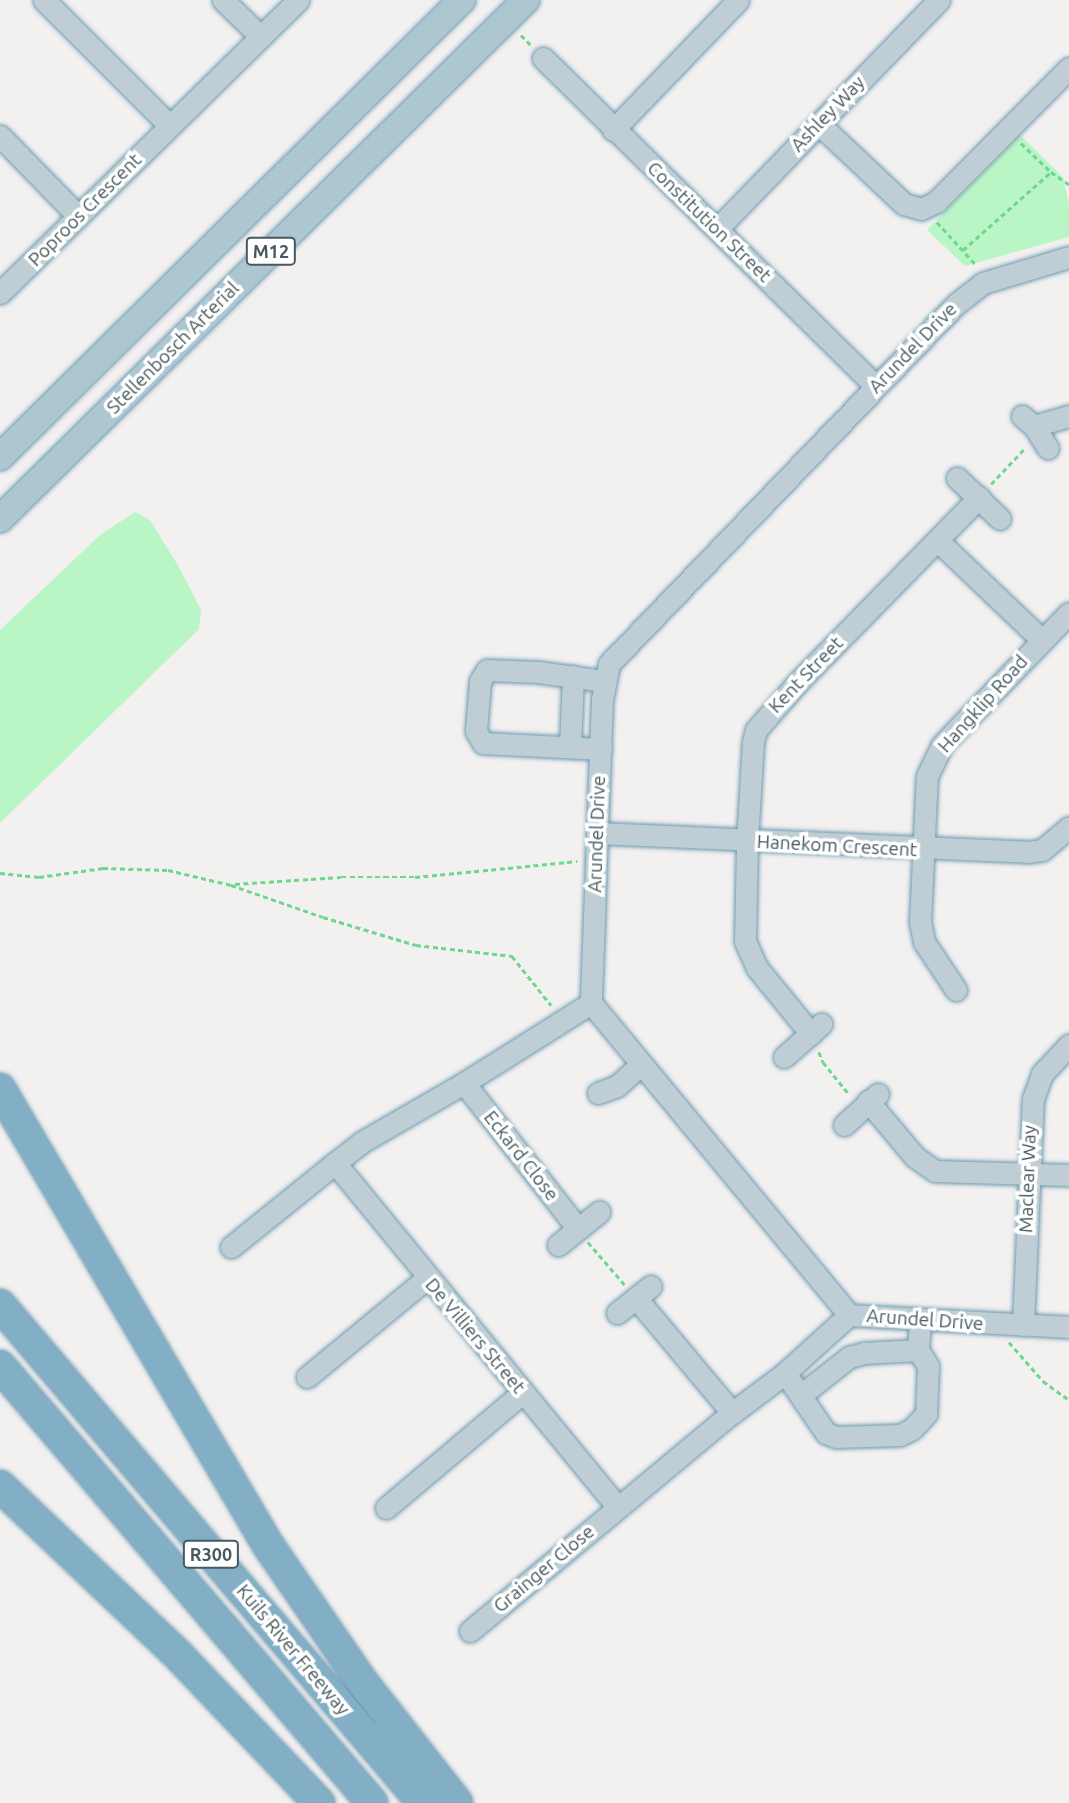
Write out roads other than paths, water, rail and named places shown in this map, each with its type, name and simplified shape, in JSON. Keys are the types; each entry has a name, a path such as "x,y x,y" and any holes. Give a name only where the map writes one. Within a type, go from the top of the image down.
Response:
{"highway":[{"path":"0,1089 268,1545 363,1684 457,1803"},
{"name":"Kuils River Freeway","path":"0,1305 423,1803"},
{"name":"Kuils River Freeway","path":"0,1366 372,1803"},
{"path":"0,1486 180,1657 319,1803"}],"main road":[{"name":"M12","path":"0,457 462,0"},
{"name":"Stellenbosch Arterial","path":"0,519 526,0"}],"street":[{"path":"44,0 170,126"},
{"path":"223,0 261,37"},
{"name":"Poproos Crescent","path":"0,293 298,0"},
{"path":"613,130 738,0"},
{"name":"Ashley Way","path":"718,229 939,0"},
{"name":"Constitution Street","path":"536,51 613,130 718,229 876,386"},
{"path":"819,124 904,204 912,208 928,207 1069,68"},
{"path":"0,136 78,216"},
{"name":"Arundel Drive","path":"1069,257 983,283 956,304 615,656 604,681 591,1003 849,1315 920,1321 1069,1327"},
{"path":"1036,430 1069,416"},
{"path":"957,478 1000,519"},
{"name":"Kent Street","path":"784,1057 816,1029 757,968 749,954 745,908 752,742 761,722 979,498"},
{"path":"938,541 1042,640"},
{"name":"Hangklip Road","path":"956,990 925,942 919,894 927,776 934,758 954,732 1069,613"},
{"path":"601,749 483,743 476,731 480,681 487,670 604,681"},
{"path":"570,747 573,676"},
{"name":"Hanekom Crescent","path":"597,833 922,850 1028,852 1042,850 1069,827"},
{"path":"231,1247 362,1142 464,1083 591,1003"},
{"name":"Maclear Way","path":"1023,1325 1030,1127 1036,1086 1069,1045"},
{"path":"598,1093 617,1086 640,1065"},
{"name":"Eckard Close","path":"464,1083 578,1229"},
{"path":"844,1125 873,1097 915,1157 935,1171 1069,1175"},
{"name":"De Villiers Street","path":"335,1163 618,1507"},
{"path":"558,1245 600,1212"},
{"path":"307,1377 427,1278"},
{"path":"617,1313 643,1292 732,1413"},
{"path":"618,1507 785,1373 849,1315"},
{"path":"785,1373 816,1422 831,1436 900,1435 912,1429 926,1414 928,1366 918,1350 920,1321"},
{"path":"801,1395 849,1357 864,1353 918,1350"},
{"path":"386,1508 522,1393"},
{"name":"Grainger Close","path":"470,1632 618,1507"}]}
